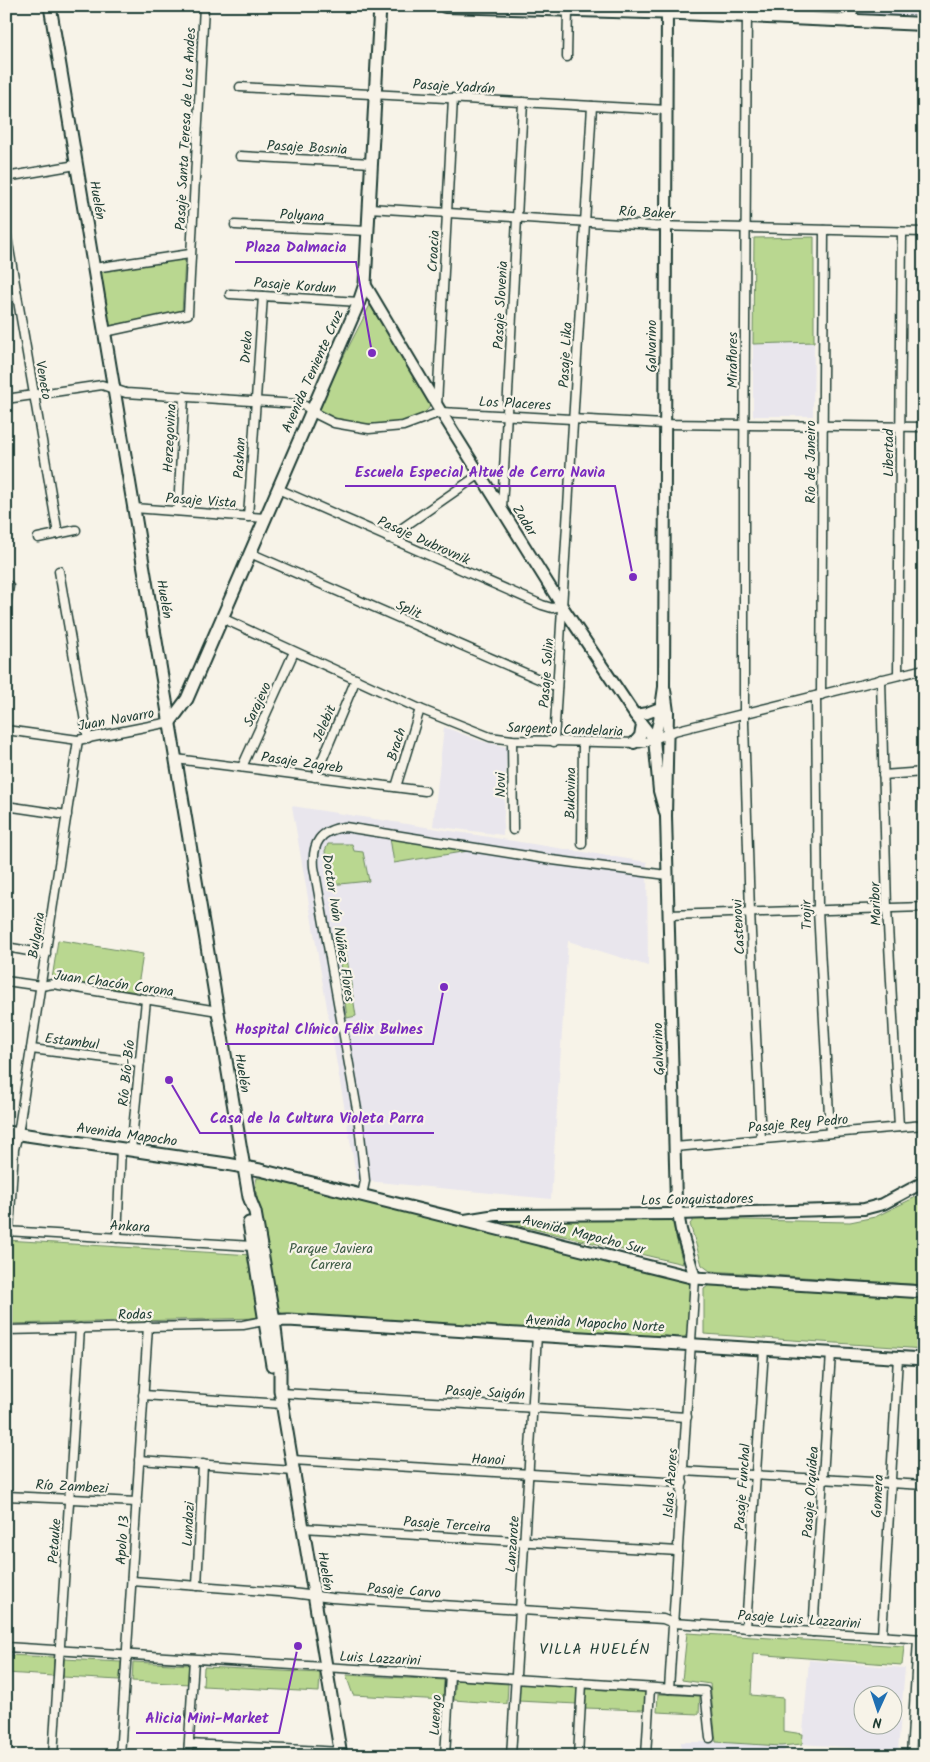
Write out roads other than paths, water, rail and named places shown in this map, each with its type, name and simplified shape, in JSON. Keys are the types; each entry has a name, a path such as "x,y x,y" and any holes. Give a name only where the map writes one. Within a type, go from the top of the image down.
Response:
{"main road":[{"name":"Huelén","path":"50,6 249,1197 255,1212 269,1321"},
{"name":"Avenida Teniente Cruz","path":"170,722 185,702 359,302 364,284 370,208 380,6"},
{"path":"445,6 568,11 746,11 850,21 924,24"},
{"path":"850,21 851,6"},
{"path":"166,697 173,702 185,702"},
{"name":"Avenida Mapocho","path":"6,1132 244,1167"},
{"name":"Avenida Mapocho Sur","path":"244,1167 696,1278 924,1292"},
{"name":"Huelén","path":"249,1197 248,1213 252,1246 280,1369 281,1396 341,1754"},
{"name":"Avenida Mapocho Norte","path":"269,1321 538,1335 924,1359"}],"street":[{"name":"Pasaje Santa Teresa de Los Andes","path":"105,332 188,314 204,6"},
{"name":"Galvarino","path":"666,816 659,790 654,739 659,721 664,686 667,10"},
{"path":"567,57 568,11"},
{"name":"Miraflores","path":"744,713 746,11"},
{"name":"Pasaje Yadrán","path":"240,86 667,110"},
{"name":"Croacia","path":"439,408 453,98"},
{"name":"Pasaje Slovenia","path":"502,509 523,102"},
{"name":"Pasaje Lika","path":"562,606 592,106"},
{"name":"Pasaje Bosnia","path":"240,156 372,163"},
{"path":"6,177 76,165"},
{"name":"Río Baker","path":"370,208 666,226 924,232"},
{"name":"Polyana","path":"235,225 368,231"},
{"name":"Río de Janeiro","path":"819,696 824,230"},
{"name":"Veneto","path":"6,231 58,534"},
{"name":"Libertad","path":"898,675 902,232"},
{"path":"94,268 190,254"},
{"name":"Zadar","path":"364,284 562,606 635,715 654,739"},
{"name":"Pasaje Kordun","path":"230,294 359,302"},
{"name":"Dreko","path":"255,401 263,296"},
{"name":"Los Placeres","path":"6,399 102,385 126,393 296,404 305,406 322,418 340,424 374,429 403,426 439,408 507,415 664,424 924,427"},
{"name":"Herzegovina","path":"178,511 184,396"},
{"name":"Pashan","path":"248,517 255,401"},
{"path":"388,538 480,474"},
{"name":"Pasaje Dubrovnik","path":"278,489 542,605 552,608 562,606"},
{"name":"Pasaje Vista","path":"134,508 265,518"},
{"path":"38,538 76,530"},
{"name":"Split","path":"250,553 557,687"},
{"path":"58,571 88,739"},
{"path":"6,605 9,586"},
{"name":"Pasaje Solin","path":"554,742 562,606"},
{"name":"Sargento Candelaria","path":"222,618 420,709 497,739 554,742 645,742 666,734 744,713 924,669"},
{"name":"Sarajevo","path":"242,766 294,652"},
{"name":"Jelebit","path":"315,777 356,679"},
{"name":"Maribor","path":"881,679 887,908 899,1127"},
{"name":"Galvarino","path":"664,686 668,706 666,734 667,875 677,1214 696,1278"},
{"name":"Trojir","path":"819,696 818,910 830,1133"},
{"path":"635,715 660,708"},
{"name":"Brach","path":"396,787 420,709"},
{"name":"Castenovi","path":"744,713 750,912 761,1139"},
{"name":"Juan Navarro","path":"6,730 78,740 170,722"},
{"path":"634,743 640,736 642,725"},
{"name":"Bulgaria","path":"7,1231 14,1149 18,1134 78,740"},
{"name":"Novi","path":"512,740 513,830"},
{"name":"Bukovina","path":"582,844 583,742"},
{"name":"Pasaje Zagreb","path":"176,758 425,791"},
{"path":"883,775 923,772 924,814"},
{"path":"6,806 67,815"},
{"name":"Doctor Iván Núñez Flores","path":"362,1195 365,1181 358,1115 325,919 314,867 314,851 320,838 331,830 345,827 552,860 667,875"},
{"path":"668,915 924,907"},
{"path":"6,947 46,954"},
{"name":"Juan Chacón Corona","path":"6,981 41,986 53,984 218,1012"},
{"name":"Río Bío-Bío","path":"126,1149 140,1062 146,1000"},
{"name":"Estambul","path":"31,1049 140,1062"},
{"name":"Pasaje Rey Pedro","path":"675,1147 924,1125"},
{"path":"117,1238 126,1149"},
{"name":"Los Conquistadores","path":"464,1220 496,1215 677,1214 864,1209 883,1204 924,1182"},
{"name":"Ankara","path":"7,1231 252,1246"},
{"name":"Islas Azores","path":"669,1689 696,1278"},
{"name":"Rodas","path":"6,1330 243,1325 269,1321"},
{"name":"Apolo 13","path":"120,1756 148,1326"},
{"name":"Petauke","path":"53,1756 80,1328"},
{"name":"Lanzarote","path":"511,1756 538,1335"},
{"name":"Pasaje Funchal","path":"746,1628 764,1349"},
{"name":"Pasaje Orquídea","path":"813,1632 831,1353"},
{"name":"Gomera","path":"882,1636 898,1357"},
{"name":"Pasaje Saigón","path":"143,1395 281,1396 687,1416"},
{"name":"Hanoi","path":"139,1460 204,1464 529,1474 682,1483"},
{"name":"Lundazi","path":"197,1586 204,1464"},
{"path":"683,1470 924,1485"},
{"name":"Río Zambezi","path":"6,1496 137,1502"},
{"name":"Pasaje Terceira","path":"303,1528 678,1551"},
{"name":"Pasaje Carvo","path":"132,1581 315,1596 663,1619 674,1623"},
{"name":"Pasaje Luis Lazzarini","path":"674,1623 921,1639"},
{"path":"911,1756 921,1639"},
{"name":"Luis Lazzarini","path":"6,1647 582,1684 705,1690 710,1738"},
{"path":"188,1756 194,1659"},
{"name":"Luengo","path":"445,1756 450,1675"},
{"path":"578,1756 582,1684"},
{"path":"646,1756 650,1688"},
{"path":"913,1725 924,1726"},
{"path":"188,1744 341,1754"}],"place":[{"name":"Plaza Dalmacia","path":"372,353"},
{"name":"Escuela Especial Altué de Cerro Navia","path":"633,577"},
{"name":"Hospital Clínico Félix Bulnes","path":"444,987"},
{"name":"Casa de la Cultura Violeta Parra","path":"169,1080"},
{"name":"Alicia Mini-Market","path":"298,1646"}],"district":[{"name":"VILLA HUELÉN","path":"595,1649"}],"park label":[{"name":"Parque Javiera Carrera","path":"331,1256"}]}
